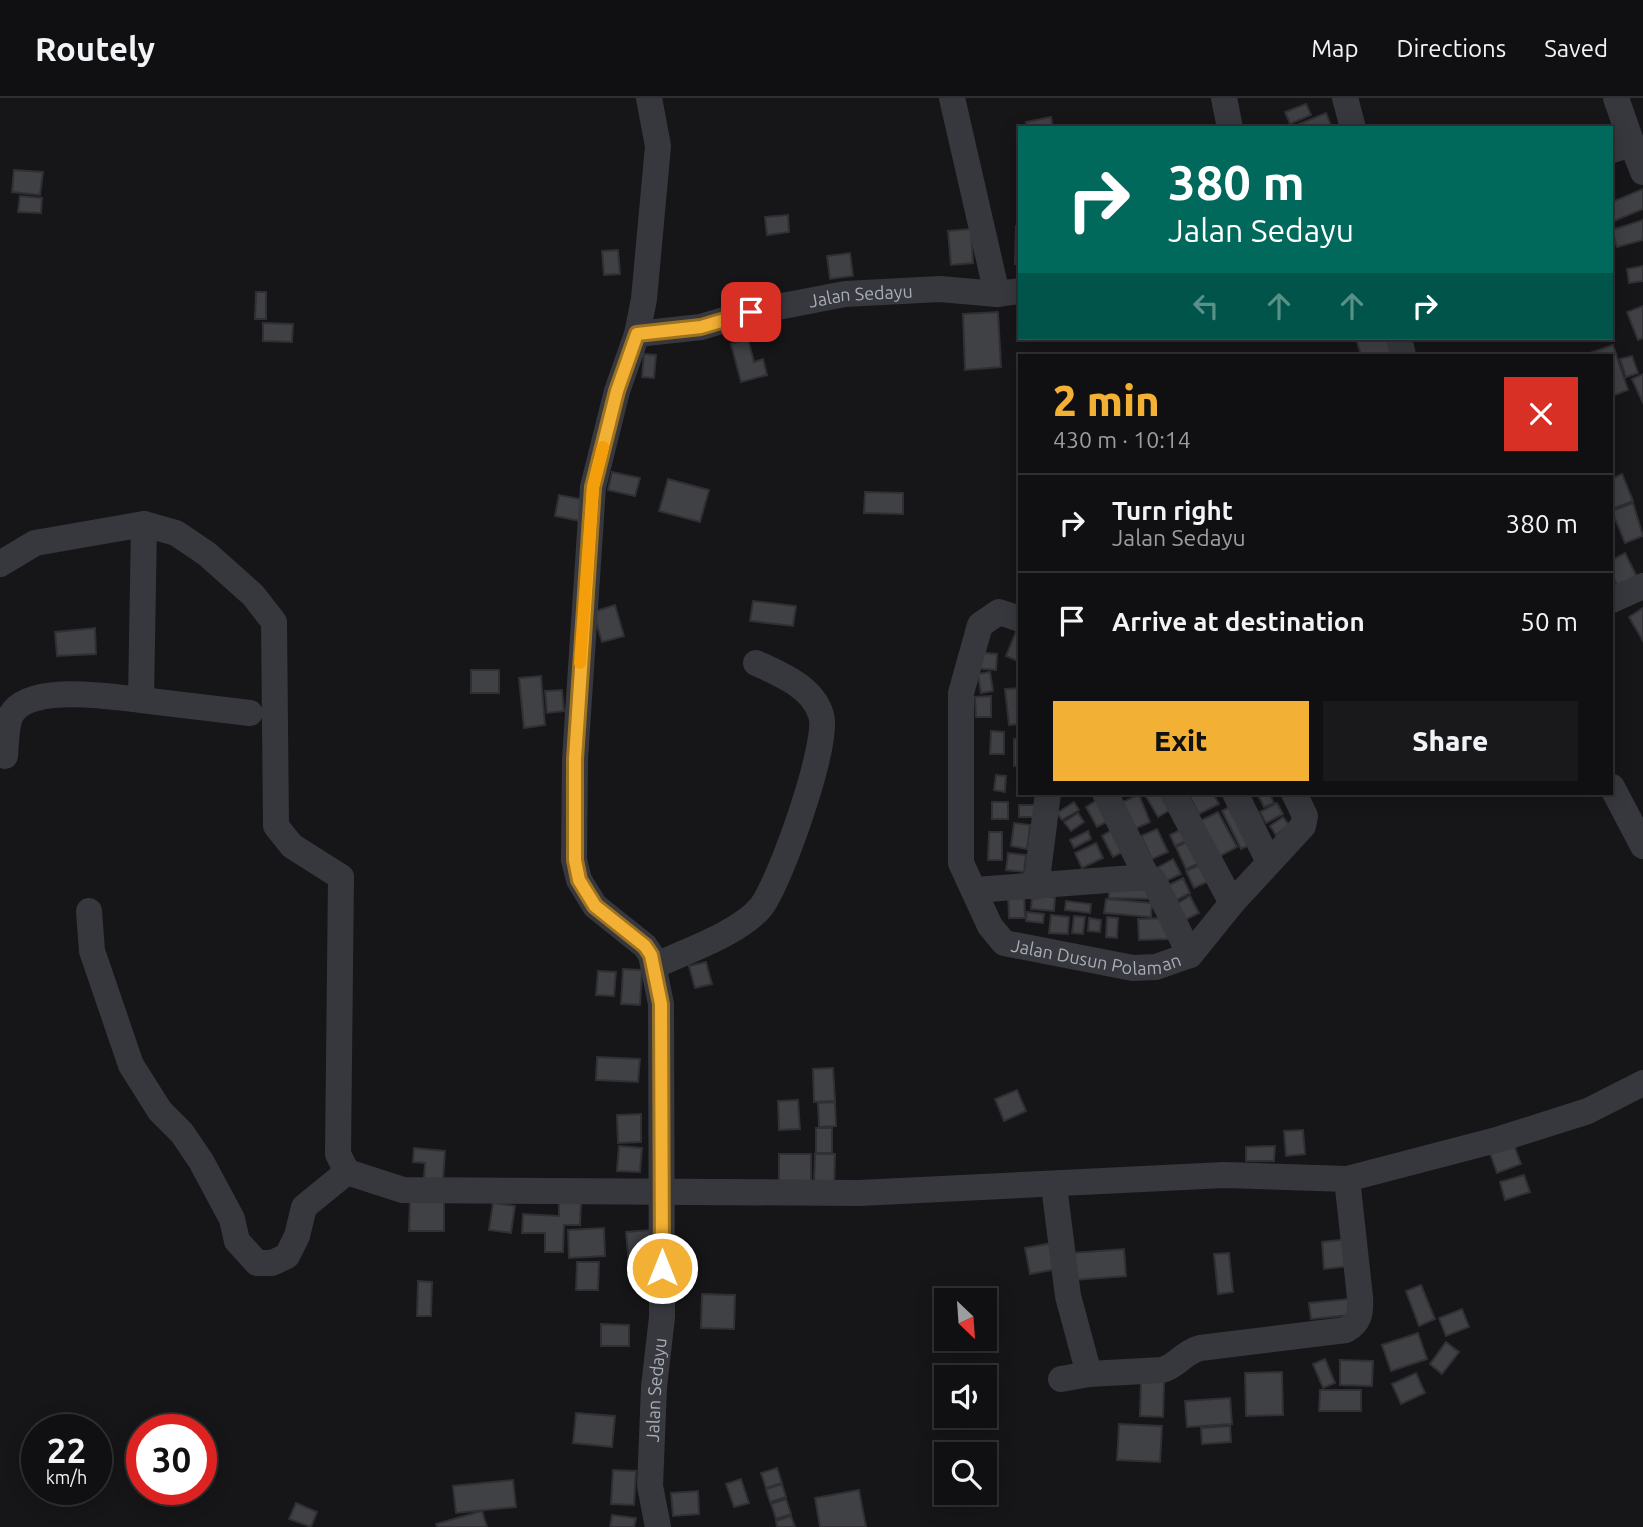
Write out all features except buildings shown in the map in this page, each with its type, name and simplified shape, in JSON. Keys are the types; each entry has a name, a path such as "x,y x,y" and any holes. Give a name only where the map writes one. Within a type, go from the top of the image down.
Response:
{"street":[{"path":"637,334 644,299 658,146 649,98"},
{"path":"952,98 1008,292"},
{"path":"1224,98 1230,126"},
{"path":"1345,98 1352,126"},
{"path":"1616,98 1622,147 1643,172"},
{"name":"Jalan Sedayu","path":"659,1527 650,1486 654,1387 662,1317 661,1004 654,966 645,946 595,906 579,880 575,860 575,759 593,487 617,391 637,334 701,327 751,312 845,294 940,289 1008,292"},
{"path":"141,701 144,524"},
{"path":"0,564 35,543 144,524 176,533 207,554 253,595 274,622 276,826 292,846 341,877 338,1154 347,1172 403,1190 661,1194 859,1193 1054,1186 1224,1175 1347,1179 1500,1139 1588,1111 1643,1083"},
{"path":"1613,600 1643,586"},
{"name":"Jalan Dusun Polaman","path":"1018,618 999,612 980,625 961,693 961,863 990,926 1004,943 1133,968 1156,967 1190,955 1231,903 1306,821 1295,795"},
{"path":"654,966 740,924 760,908 776,883 794,835 822,736 822,715 810,696 794,683 756,663"},
{"path":"5,756 10,716 23,703 76,692 250,713"},
{"path":"1613,789 1643,846"},
{"path":"1035,887 1048,795"},
{"path":"1106,795 1147,877"},
{"path":"1174,795 1231,903"},
{"path":"1236,795 1269,862"},
{"path":"975,890 1147,877 1153,879 1190,955"},
{"path":"89,911 92,951 131,1065 144,1089 183,1133 201,1161 232,1219 237,1241 247,1255 257,1263 272,1263 287,1256 297,1236 304,1207 347,1172"},
{"path":"1061,1380 1089,1374 1162,1370 1172,1367 1183,1354 1200,1348 1346,1330 1354,1325 1359,1318 1360,1297 1347,1179"},
{"path":"1054,1186 1068,1296 1089,1374"}],"slow traffic":[{"path":"580,663 593,487 603,447"}],"route":[{"path":"662,1268 661,1004 654,966 645,946 595,906 579,880 575,860 575,759 584,586 593,487 617,391 637,334 701,327 751,312"}]}
